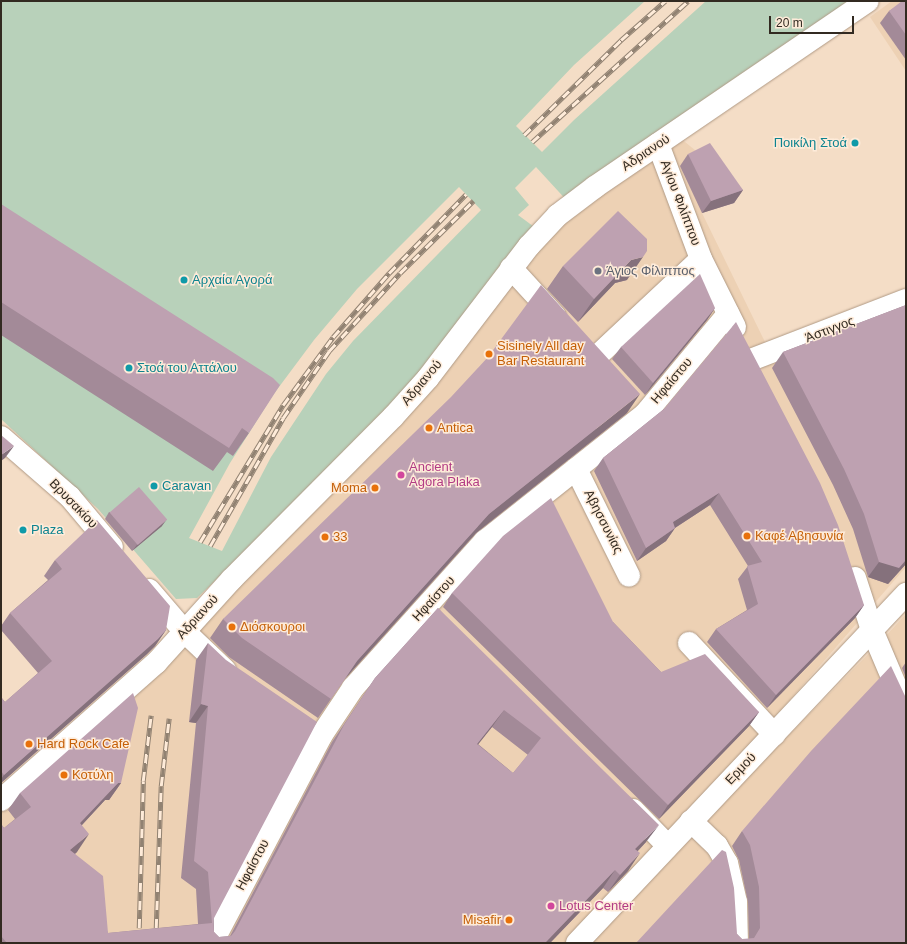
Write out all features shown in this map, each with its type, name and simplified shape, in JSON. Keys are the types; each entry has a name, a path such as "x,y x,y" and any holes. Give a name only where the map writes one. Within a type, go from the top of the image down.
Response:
{"street":[{"name":"Αδριανού","path":"1,800 156,663 232,579 408,400 511,268 558,215 658,144 868,1"},
{"name":"Αγίου Φιλίππου","path":"658,144 701,259 728,314 764,380"},
{"path":"594,359 701,259"},
{"path":"511,268 610,375"},
{"name":"Άστιγγος","path":"753,359 906,300"},
{"name":"Ηφαίστου","path":"212,943 321,736 353,688 485,541 645,414 728,314"},
{"path":"630,397 645,414"},
{"name":"Βρυσακίου","path":"1,437 70,497 185,632 221,667 240,680"},
{"name":"Αβησσυνίας","path":"576,469 629,576"},
{"path":"848,555 872,630 906,710"},
{"name":"Ερμού","path":"577,943 906,594"},
{"path":"426,608 443,624"},
{"path":"689,643 774,734"},
{"path":"302,723 321,736"},
{"path":"616,794 668,846"},
{"path":"691,822 717,846 727,863 736,902 737,943"}],"shaded area":[{"path":"892,1 906,1 906,71 870,17"},
{"path":"674,133 701,155 702,213 765,342 906,298 906,567 663,845 571,943 1,943 1,785 148,655 543,231"},
{"path":"906,614 906,943 585,943 884,638"}],"green space":[{"name":"Αρχαία Αγορά","path":"1,1 645,1 574,65 516,126 542,152 574,120 706,1 853,1 570,204 536,167 515,188 529,205 518,215 537,229 480,302 351,451 197,598 176,599 98,509 1,419","holes":["459,187 481,210 353,341 326,374 271,457 222,551 189,538 230,463 273,395 314,340 357,289"]}],"building":[{"path":"902,1 906,1 906,35 889,11"},
{"path":"710,143 743,190 711,201 688,154"},
{"name":"Στοά του Αττάλου","path":"1,204 273,378 280,385 249,433 242,428 229,448 1,302"},
{"path":"618,211 647,239 647,251 643,257 631,260 594,299 563,266"},
{"path":"700,274 715,308 653,383 621,347"},
{"path":"541,285 640,394 489,514 357,661 331,699 242,638 223,619 451,397 488,357"},
{"path":"906,305 906,560 899,568 879,562 864,514 844,469 783,352"},
{"path":"736,322 820,483 838,525 864,605 776,695 716,629 758,604 747,566 762,562 719,493 673,522 675,528 646,548 603,458 664,409"},
{"path":"1,435 14,446 1,455"},
{"path":"139,487 167,519 138,545 110,513"},
{"path":"551,498 613,622 661,672 705,654 759,712 668,805 452,593 503,536"},
{"path":"97,520 170,606 166,630 158,639 4,775 1,771 1,697 5,702 52,661 10,613 62,569 55,560"},
{"path":"438,608 659,825 635,849 640,853 620,875 615,870 545,943 7,943 1,936 1,824 4,828 31,807 20,793 133,693 138,708 121,783 118,783 80,823 89,834 70,850 103,876 108,933 212,923 208,872 194,861 208,706 201,704 208,643 226,660 317,722 213,920 214,932 219,937 231,936 344,725 375,678","holes":["504,710 541,738 513,773 477,744"]},
{"path":"891,666 906,698 906,943 636,943 722,850 726,852 734,888 737,934 742,939 754,938 760,928 759,887 750,845 742,831 811,751"}],"railway":[{"path":"524,135 621,40 665,1"},
{"path":"532,142 688,1"},
{"path":"200,542 283,405 333,337 389,273 466,194"},
{"path":"210,546 283,418 329,351 400,273 473,201"},
{"path":"139,928 143,781 151,715"},
{"path":"156,928 161,786 169,718"}],"place":[{"name":"Ποικίλη Στοά","path":"855,143"},
{"name":"Άγιος Φίλιππος","path":"598,271"},
{"name":"Αρχαία Αγορά","path":"184,280"},
{"name":"Sisinely All day Bar Restaurant","path":"489,354"},
{"name":"Στοά του Αττάλου","path":"129,368"},
{"name":"Antica","path":"429,428"},
{"name":"Ancient Agora Plaka","path":"401,475"},
{"name":"Caravan","path":"154,486"},
{"name":"Moma","path":"375,488"},
{"name":"Plaza","path":"23,530"},
{"name":"Καφέ Αβησυνία","path":"747,536"},
{"name":"33","path":"325,537"},
{"name":"Διόσκουροι","path":"232,627"},
{"name":"Hard Rock Cafe","path":"29,744"},
{"name":"Κοτύλη","path":"64,775"},
{"name":"Lotus Center","path":"551,906"},
{"name":"Misafir","path":"509,920"}]}
